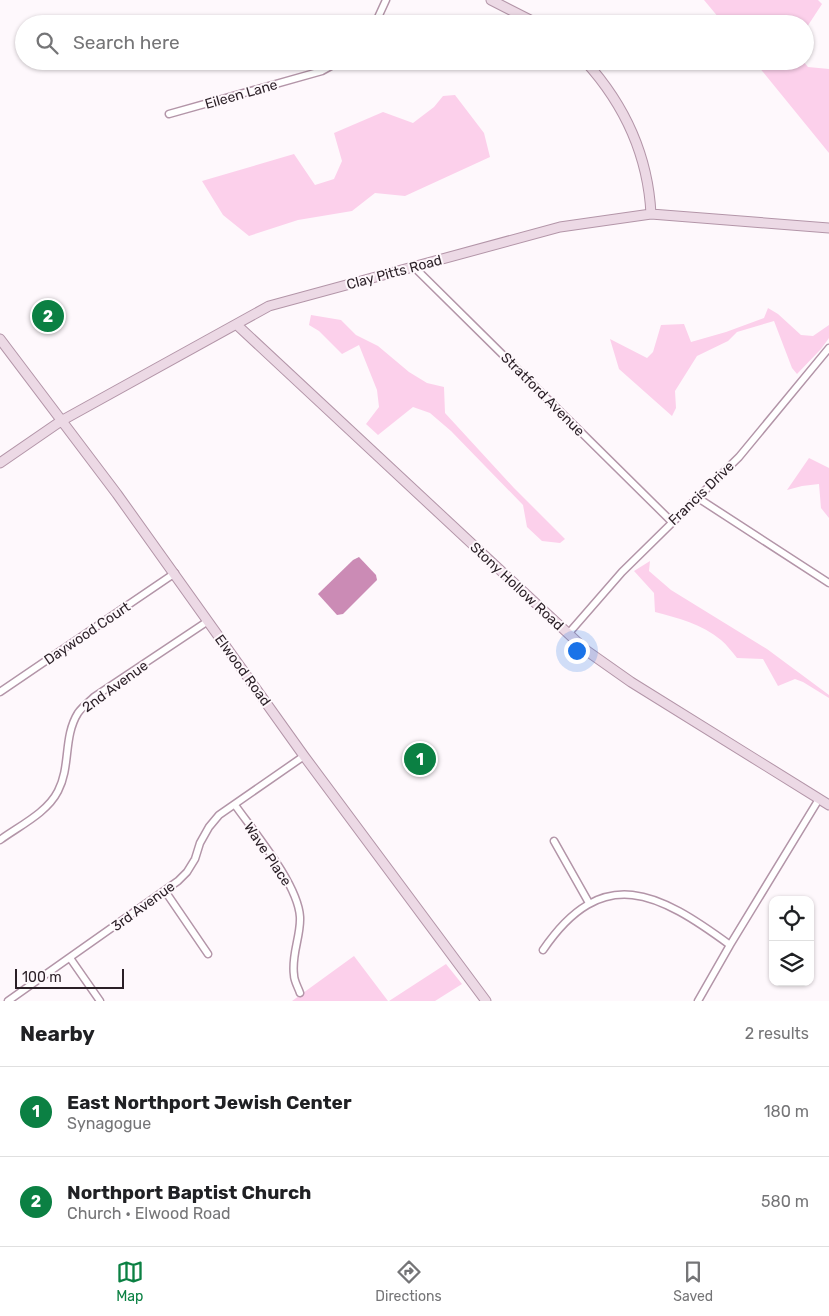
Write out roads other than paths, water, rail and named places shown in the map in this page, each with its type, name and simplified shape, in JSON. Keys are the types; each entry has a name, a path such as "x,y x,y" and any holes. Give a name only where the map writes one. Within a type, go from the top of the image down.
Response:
{"street":[{"path":"379,15 386,0"},
{"path":"491,0 520,15"},
{"name":"Eileen Lane","path":"169,114 324,70"},
{"path":"593,70 615,98 638,145 650,191 651,214"},
{"name":"Clay Pitts Road","path":"0,464 61,421 269,306 560,227 651,214 829,228"},
{"name":"Stratford Avenue","path":"414,266 672,522"},
{"name":"Stony Hollow Road","path":"237,325 587,651 631,682 829,805"},
{"name":"Elwood Road","path":"0,339 175,573 304,756 486,1001"},
{"name":"Francis Drive","path":"568,634 622,572 751,444 829,348"},
{"path":"698,498 829,584"},
{"name":"Daywood Court","path":"0,692 175,573"},
{"name":"2nd Avenue","path":"0,840 46,807 58,792 65,775 69,733 78,712 94,697 208,621"},
{"name":"3rd Avenue","path":"8,1001 178,882 187,872 195,858 200,843 209,827 219,815 304,756"},
{"path":"698,1001 730,944 819,799"},
{"name":"Wave Place","path":"235,805 286,878 296,898 300,917 294,956 294,976 300,993"},
{"path":"554,841 589,903"},
{"path":"165,891 208,954"},
{"path":"543,950 555,932 580,909 589,903 626,894 660,901 706,927 730,944"},
{"path":"70,958 100,1001"}],"place":[{"name":"Northport Baptist Church","path":"48,316"},
{"name":"East Northport Jewish Center","path":"420,759"}]}
